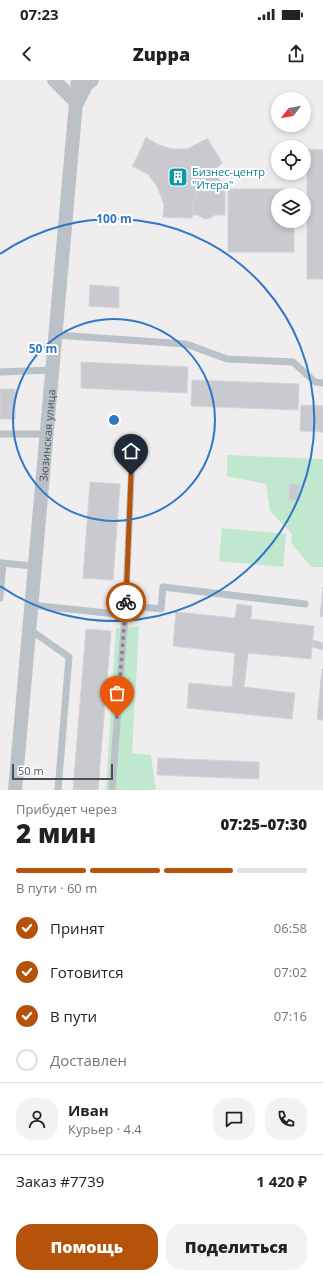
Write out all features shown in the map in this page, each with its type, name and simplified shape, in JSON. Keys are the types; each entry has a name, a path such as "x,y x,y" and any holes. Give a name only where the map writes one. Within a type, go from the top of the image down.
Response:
{"street":[{"path":"54,80 77,103 86,85 92,80"},
{"name":"Зюзинская улица","path":"15,790 78,80"}],"lane":[{"path":"56,335 186,344 227,359 293,362 315,382 323,383"},
{"path":"0,372 53,370"},
{"path":"0,434 47,434"},
{"path":"112,790 126,614 132,460"},
{"path":"0,598 2,563 35,566"},
{"path":"32,605 126,614 141,607 161,609 163,587 305,604"},
{"path":"29,629 69,657 58,790"}],"green space":[{"path":"227,455 323,459 323,567 311,567 291,543 292,534 270,511 266,484 227,476"},
{"path":"222,528 286,534 283,567 219,561"},
{"path":"139,626 132,753 151,755 156,790 106,790 116,628"}],"building":[{"name":"Бизнес-центр \"Итера\"","path":"146,137 159,146 172,150 188,149 208,139 221,161 222,163 211,171 198,185 193,203 192,218 163,217 164,204 157,186 148,174 132,166"},
{"name":"Бизнес-центр \"Итера\"","path":"146,138 159,145 172,149 187,149 207,139 222,163 203,180 197,191 193,203 192,218 163,217 164,204 157,186 148,174 133,166"},
{"path":"311,149 323,150 323,279 307,279 307,228 311,228 311,188 307,188 307,180 311,180"},
{"path":"212,171 220,180 225,190 225,215 215,215 204,219 198,215 192,215 193,203 203,180"},
{"path":"228,189 271,189 271,228 294,228 294,252 228,252"},
{"path":"90,285 119,287 119,308 89,306"},
{"path":"81,362 188,367 187,393 81,388"},
{"path":"192,380 299,384 298,410 191,406"},
{"path":"0,389 15,389 15,419 0,419"},
{"path":"301,405 323,406 323,432 300,431"},
{"path":"90,482 120,484 113,580 83,578"},
{"path":"289,484 300,485 299,501 289,500"},
{"path":"323,587 323,617 320,616"},
{"path":"237,604 252,606 251,619 314,626 311,659 248,653 244,687 295,693 292,719 187,708 189,683 232,687 235,653 173,646 176,612 235,618"},
{"path":"86,629 111,631 98,790 73,790"},
{"path":"313,640 323,643 323,650 312,647"},
{"path":"323,669 323,720 317,719"},
{"path":"158,758 259,762 259,779 157,775"}],"way so far":[{"path":"117,717 126,602"}],"place":[{"name":"Бизнес-центр \"Итера\"","path":"178,177"}],"route":[{"path":"126,602 131,475"}]}
